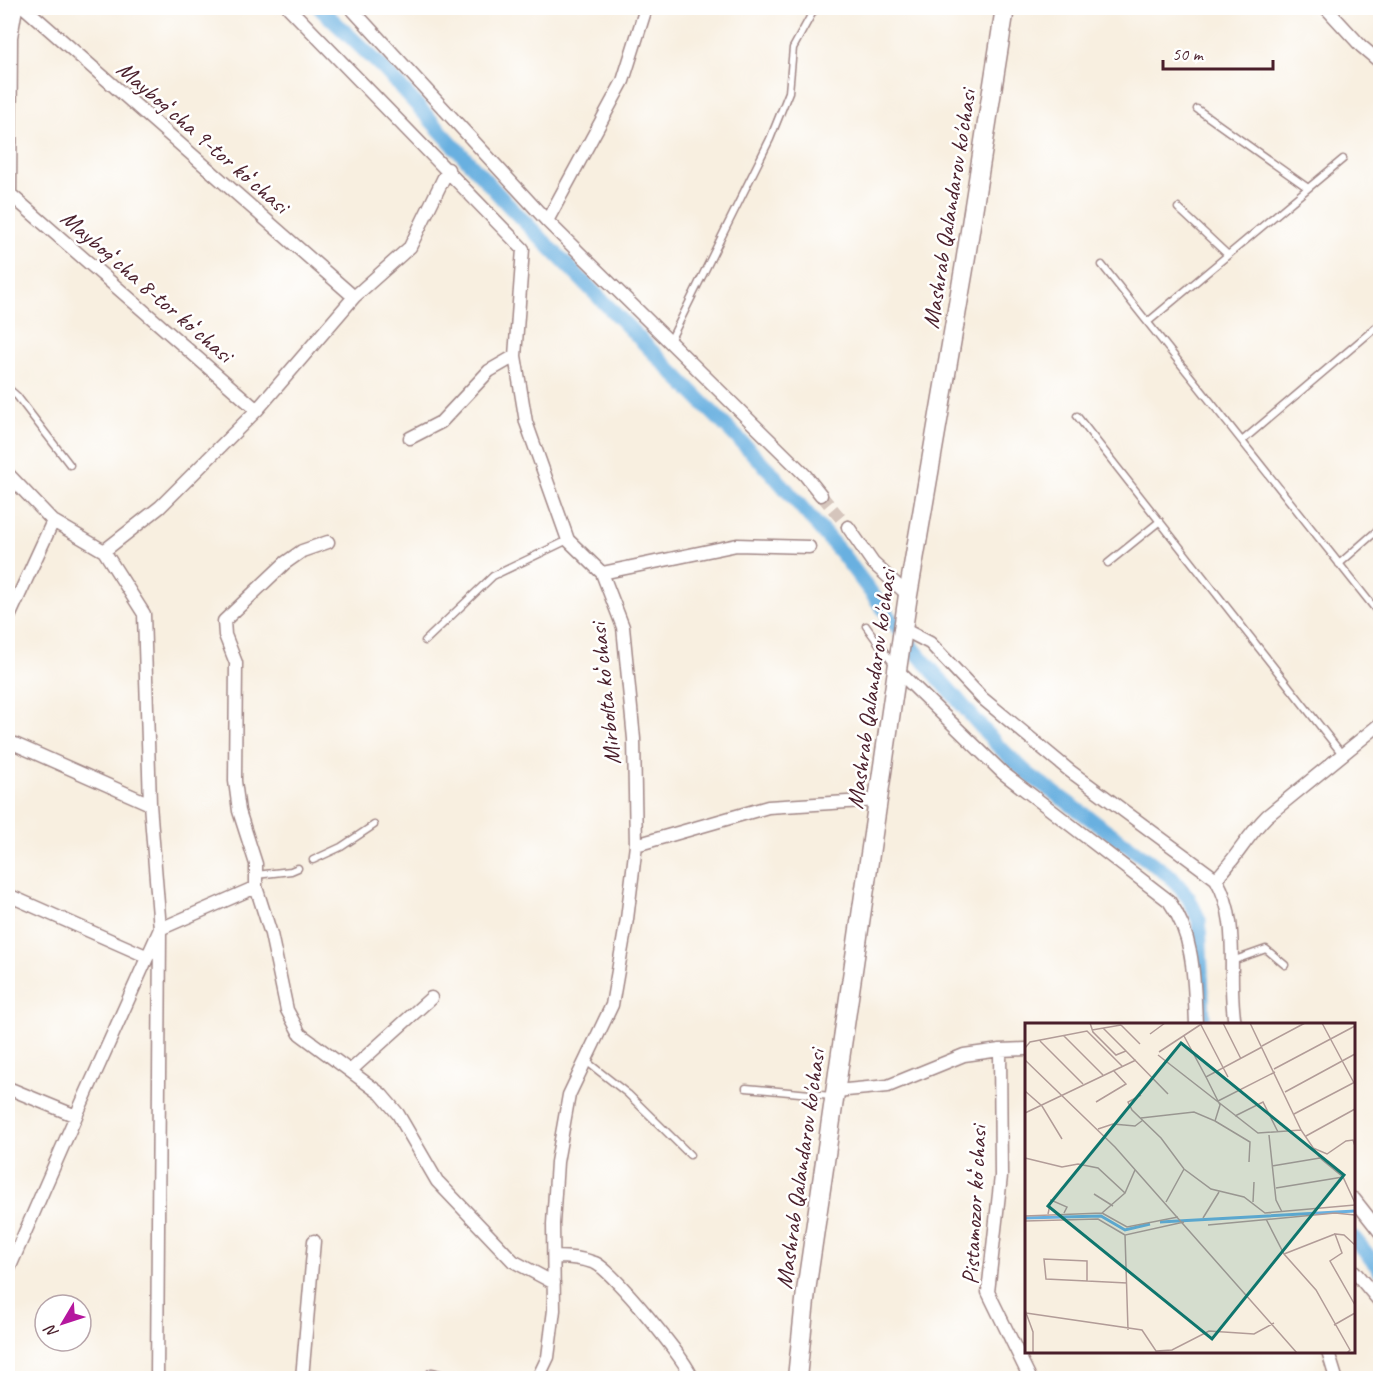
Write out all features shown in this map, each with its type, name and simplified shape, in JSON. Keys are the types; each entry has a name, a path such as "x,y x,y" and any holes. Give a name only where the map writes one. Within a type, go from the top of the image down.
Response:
{"main road":[{"name":"Mashrab Qalandarov ko'chasi","path":"797,1378 806,1291 907,600 964,268 1005,8"}],"street":[{"path":"9,199 11,37 16,8"},
{"name":"Maybogʻcha 9-tor koʻchasi","path":"25,8 354,297"},
{"name":"Mirbolta koʻchasi","path":"289,8 448,169 523,249 516,356 526,422 568,540 602,573 623,627 634,739 636,845 627,920 612,1005 569,1095 558,1162 554,1310 548,1357 538,1378"},
{"path":"351,8 547,221 670,341 805,476 821,495"},
{"path":"547,221 623,81 646,8"},
{"path":"1326,8 1361,46 1380,62"},
{"path":"104,551 160,507 256,410 354,297 410,247 448,169"},
{"name":"Maybogʻcha 8-tor koʻchasi","path":"9,199 256,410"},
{"path":"410,438 441,422 489,371 516,356"},
{"path":"8,474 53,521 104,551 144,614 150,804 160,928 157,1378"},
{"path":"8,619 53,521"},
{"path":"848,526 873,563 907,600"},
{"path":"328,542 302,551 285,563 225,617 224,621 225,635 236,663 235,780 239,811 256,864 256,881 271,934 287,1010 306,1041 381,1094 398,1114 437,1181 513,1261 554,1283"},
{"path":"602,573 737,545 809,547"},
{"path":"903,629 930,643 982,698 1070,771 1216,879 1227,904 1235,1023"},
{"path":"897,670 1003,773 1169,901 1179,915 1192,954 1196,1023"},
{"path":"1216,879 1229,866 1251,832 1267,816 1380,724"},
{"path":"8,741 150,804"},
{"path":"636,845 768,807 879,800"},
{"path":"8,1271 160,928 256,881"},
{"path":"8,896 146,956"},
{"path":"350,1071 431,998"},
{"path":"835,1094 888,1086 964,1055 1025,1049"},
{"name":"Pistamozor koʻchasi","path":"1000,1050 1001,1176 988,1292 1030,1378"},
{"path":"8,1088 76,1116"},
{"path":"1355,1201 1380,1232"},
{"path":"302,1378 314,1241"},
{"path":"554,1257 596,1263 614,1277 678,1356 692,1378"},
{"path":"1355,1276 1380,1302"},
{"path":"1328,1353 1336,1378"}],"lane":[{"path":"670,341 771,139 789,92 793,48 815,8"},
{"path":"1197,109 1308,188"},
{"path":"1149,321 1343,159"},
{"path":"1178,208 1228,255"},
{"path":"1102,265 1149,321 1380,615"},
{"path":"1242,441 1380,324"},
{"path":"8,388 17,396 70,465"},
{"path":"1077,416 1342,754"},
{"path":"1108,563 1160,521"},
{"path":"1339,564 1380,528"},
{"path":"425,641 493,576 568,540"},
{"path":"866,626 897,670"},
{"path":"313,860 341,847 374,825"},
{"path":"256,881 298,868"},
{"path":"1232,961 1266,949 1285,965"},
{"path":"585,1060 628,1094 690,1155"},
{"path":"746,1088 835,1094"}],"waterway":[{"path":"320,8 384,69 509,206 771,472 842,554 917,653 997,745 1028,774 1170,876 1188,897 1199,920 1203,1023"},
{"path":"1355,1239 1380,1270"}],"tunnel":[{"path":"821,495 848,527"}]}
